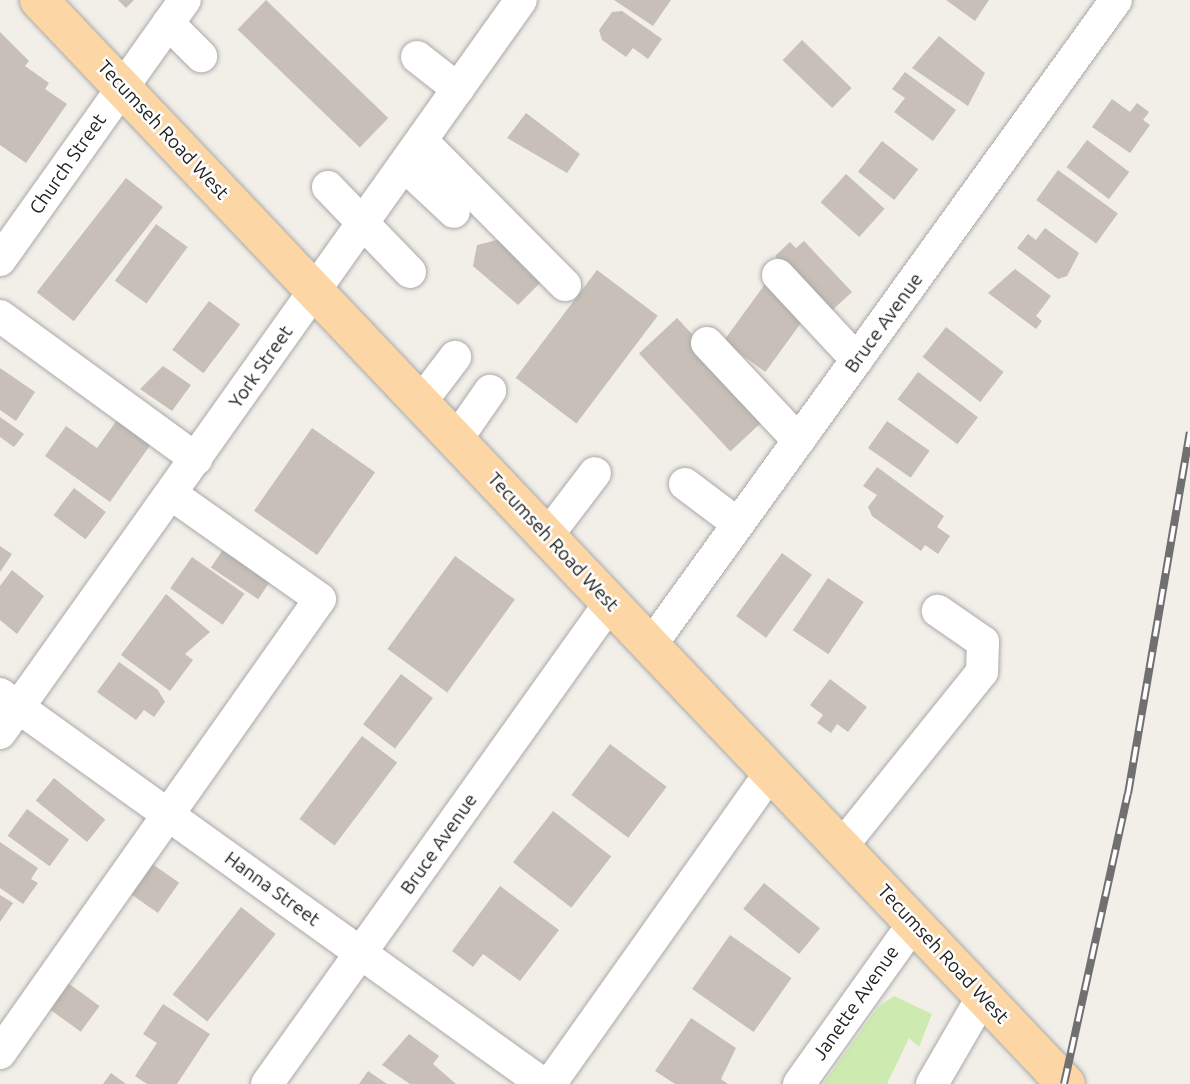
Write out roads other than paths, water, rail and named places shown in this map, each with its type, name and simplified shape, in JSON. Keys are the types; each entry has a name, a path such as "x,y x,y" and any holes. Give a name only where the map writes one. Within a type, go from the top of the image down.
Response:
{"main road":[{"name":"Tecumseh Road West","path":"39,0 1066,1084"}],"street":[{"name":"York Street","path":"0,733 9,701 171,494 522,0"},
{"name":"Bruce Avenue","path":"651,645 1116,0"},
{"name":"Church Street","path":"0,260 11,220 122,87 176,11"},
{"path":"176,11 201,55"},
{"path":"417,57 458,89"},
{"path":"413,153 454,212"},
{"path":"413,153 565,285"},
{"path":"328,187 410,272"},
{"path":"778,275 857,360"},
{"path":"0,316 196,459"},
{"path":"707,343 799,441"},
{"path":"420,402 455,356"},
{"path":"456,440 490,391"},
{"path":"547,536 595,473"},
{"path":"685,484 738,524"},
{"path":"0,1053 320,599 171,494"},
{"name":"Bruce Avenue","path":"267,1084 610,603"},
{"path":"842,846 982,672 983,642 938,611"},
{"name":"Hanna Street","path":"9,701 543,1084"},
{"path":"550,1084 771,772"},
{"name":"Janette Avenue","path":"799,1084 914,923"},
{"path":"932,1084 983,996"}],"railway":[{"path":"1064,1084 1128,794 1190,432"}]}
